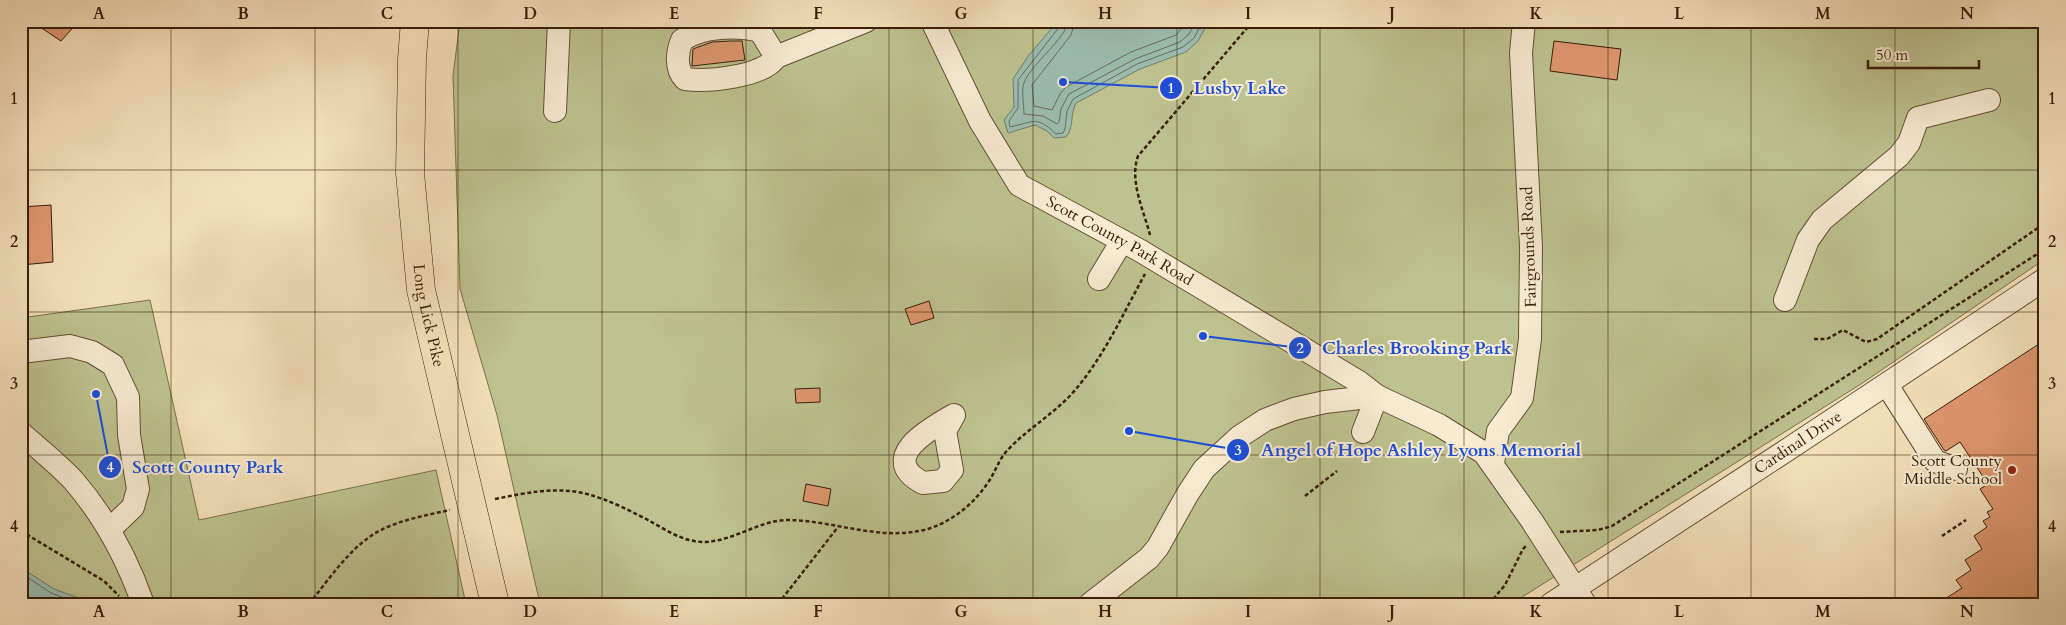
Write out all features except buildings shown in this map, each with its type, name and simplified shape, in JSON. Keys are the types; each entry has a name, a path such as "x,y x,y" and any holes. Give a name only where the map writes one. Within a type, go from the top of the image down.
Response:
{"main road":[{"name":"Long Lick Pike","path":"414,21 410,173 421,290 495,604"}],"street":[{"path":"555,111 559,21"},
{"path":"776,57 866,21"},
{"name":"Scott County Park Road","path":"932,21 980,121 1019,185 1122,240 1324,360 1377,396 1402,406 1472,444 1493,464"},
{"name":"Fairgrounds Road","path":"1493,464 1498,431 1522,401 1530,339 1531,247 1521,53 1524,21"},
{"path":"1785,300 1808,240 1822,220 1899,156 1909,143 1918,118 1989,100"},
{"path":"1099,278 1122,240"},
{"name":"Cardinal Drive","path":"1551,604 1580,596 1887,384 2045,279"},
{"path":"21,352 70,346 92,352 113,365 128,397 129,435 138,489 133,507 110,529"},
{"path":"1887,384 1935,461 1956,469"},
{"path":"1090,604 1148,558 1158,547 1204,469 1238,437 1265,420 1294,409 1325,402 1377,396 1363,432"},
{"path":"21,433 72,479 110,529 143,604"},
{"path":"1493,464 1580,596"}],"path":[{"path":"496,499 552,489 588,493 619,505 685,539 704,542 736,534 761,524 779,521 810,521 891,534 909,532 939,524 956,516 980,494 1004,454 1061,405 1077,388 1118,322 1150,266 1152,258 1152,242 1135,176 1135,165 1138,156 1253,21"},
{"path":"1814,339 1827,339 1843,330 1866,342 1877,339 2045,222"},
{"path":"1489,604 1505,585 1523,549 1542,536 1561,531 1598,530 1612,526 2045,249"},
{"path":"1305,496 1337,471"},
{"path":"310,604 343,562 378,532 394,524 450,510"},
{"path":"1942,536 1966,520"},
{"path":"778,604 838,527"},
{"path":"21,530 104,581 120,598"}],"green space":[{"path":"460,21 2045,21 2045,259 1861,384 1511,604 540,604 497,415 460,289 453,76"},
{"path":"150,300 199,520 436,470 466,604 21,604 21,318"}],"water":[{"path":"1058,21 1209,21 1198,41 1186,52 1140,69 1076,103 1070,129 1066,137 1054,138 1047,131 1035,125 1008,133 1004,120 1014,107 1013,79 1029,55"},
{"path":"21,568 54,589 95,604 21,604"}],"place":[{"name":"Lusby Lake","path":"1063,82"},
{"name":"Charles Brooking Park","path":"1203,336"},
{"name":"Scott County Park","path":"96,394"},
{"name":"Angel of Hope Ashley Lyons Memorial","path":"1129,431"},
{"name":"Scott County Middle School","path":"2012,470"}]}
